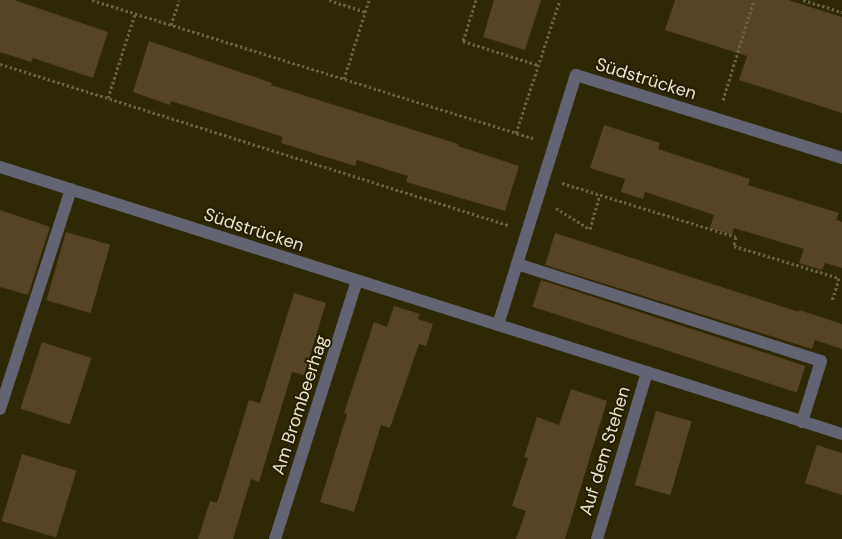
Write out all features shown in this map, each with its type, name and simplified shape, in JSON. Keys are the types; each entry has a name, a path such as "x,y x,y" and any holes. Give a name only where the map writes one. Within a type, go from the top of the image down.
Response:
{"street":[{"name":"Südstrücken","path":"498,325 576,75 842,158"},
{"name":"Südstrücken","path":"0,167 842,434"},
{"path":"0,409 71,190"},
{"path":"517,264 821,361 802,422"},
{"name":"Am Brombeerhag","path":"275,539 357,281"},
{"name":"Auf dem Stehen","path":"597,539 647,372"}],"path":[{"path":"92,0 554,145"},
{"path":"171,25 179,0"},
{"path":"329,0 365,12"},
{"path":"344,79 369,0"},
{"path":"476,0 463,41 538,65"},
{"path":"516,133 560,0"},
{"path":"717,119 754,0"},
{"path":"803,0 842,12"},
{"path":"108,98 135,14"},
{"path":"0,64 528,231"},
{"path":"544,178 736,237 734,246 839,278 832,301"},
{"path":"538,197 590,228 600,195"}],"building":[{"path":"0,0 14,0 108,32 93,78 33,58 31,62 0,52"},
{"path":"494,0 541,0 525,50 483,37"},
{"path":"675,0 788,0 842,17 842,113 739,80 747,56 665,30"},
{"path":"149,41 272,83 271,85 458,144 458,146 519,166 505,211 406,182 408,176 357,160 355,166 281,143 283,137 171,101 170,105 133,92"},
{"path":"604,125 660,143 658,149 750,179 748,185 839,213 836,220 842,222 842,268 825,263 822,270 799,263 804,249 734,228 732,235 710,228 714,215 645,192 643,199 621,192 625,179 590,168"},
{"path":"0,210 50,227 28,295 0,287"},
{"path":"66,232 110,245 91,313 46,300"},
{"path":"555,233 799,312 799,310 842,324 842,349 815,340 812,349 545,265"},
{"path":"541,280 805,366 797,393 532,307"},
{"path":"294,293 326,303 304,375 292,372 259,482 251,479 233,539 198,539 210,501 217,503 249,400 260,403"},
{"path":"394,306 420,314 418,319 433,324 426,346 419,344 390,428 381,425 354,512 320,502 347,414 344,413 374,322 387,327"},
{"path":"42,342 91,358 70,425 20,409"},
{"path":"571,389 607,401 565,539 516,539 526,511 512,506 528,458 524,457 537,417 559,425"},
{"path":"656,411 692,421 670,495 635,485"},
{"path":"817,445 842,453 842,495 805,483"},
{"path":"22,454 77,471 56,538 2,521"}]}
